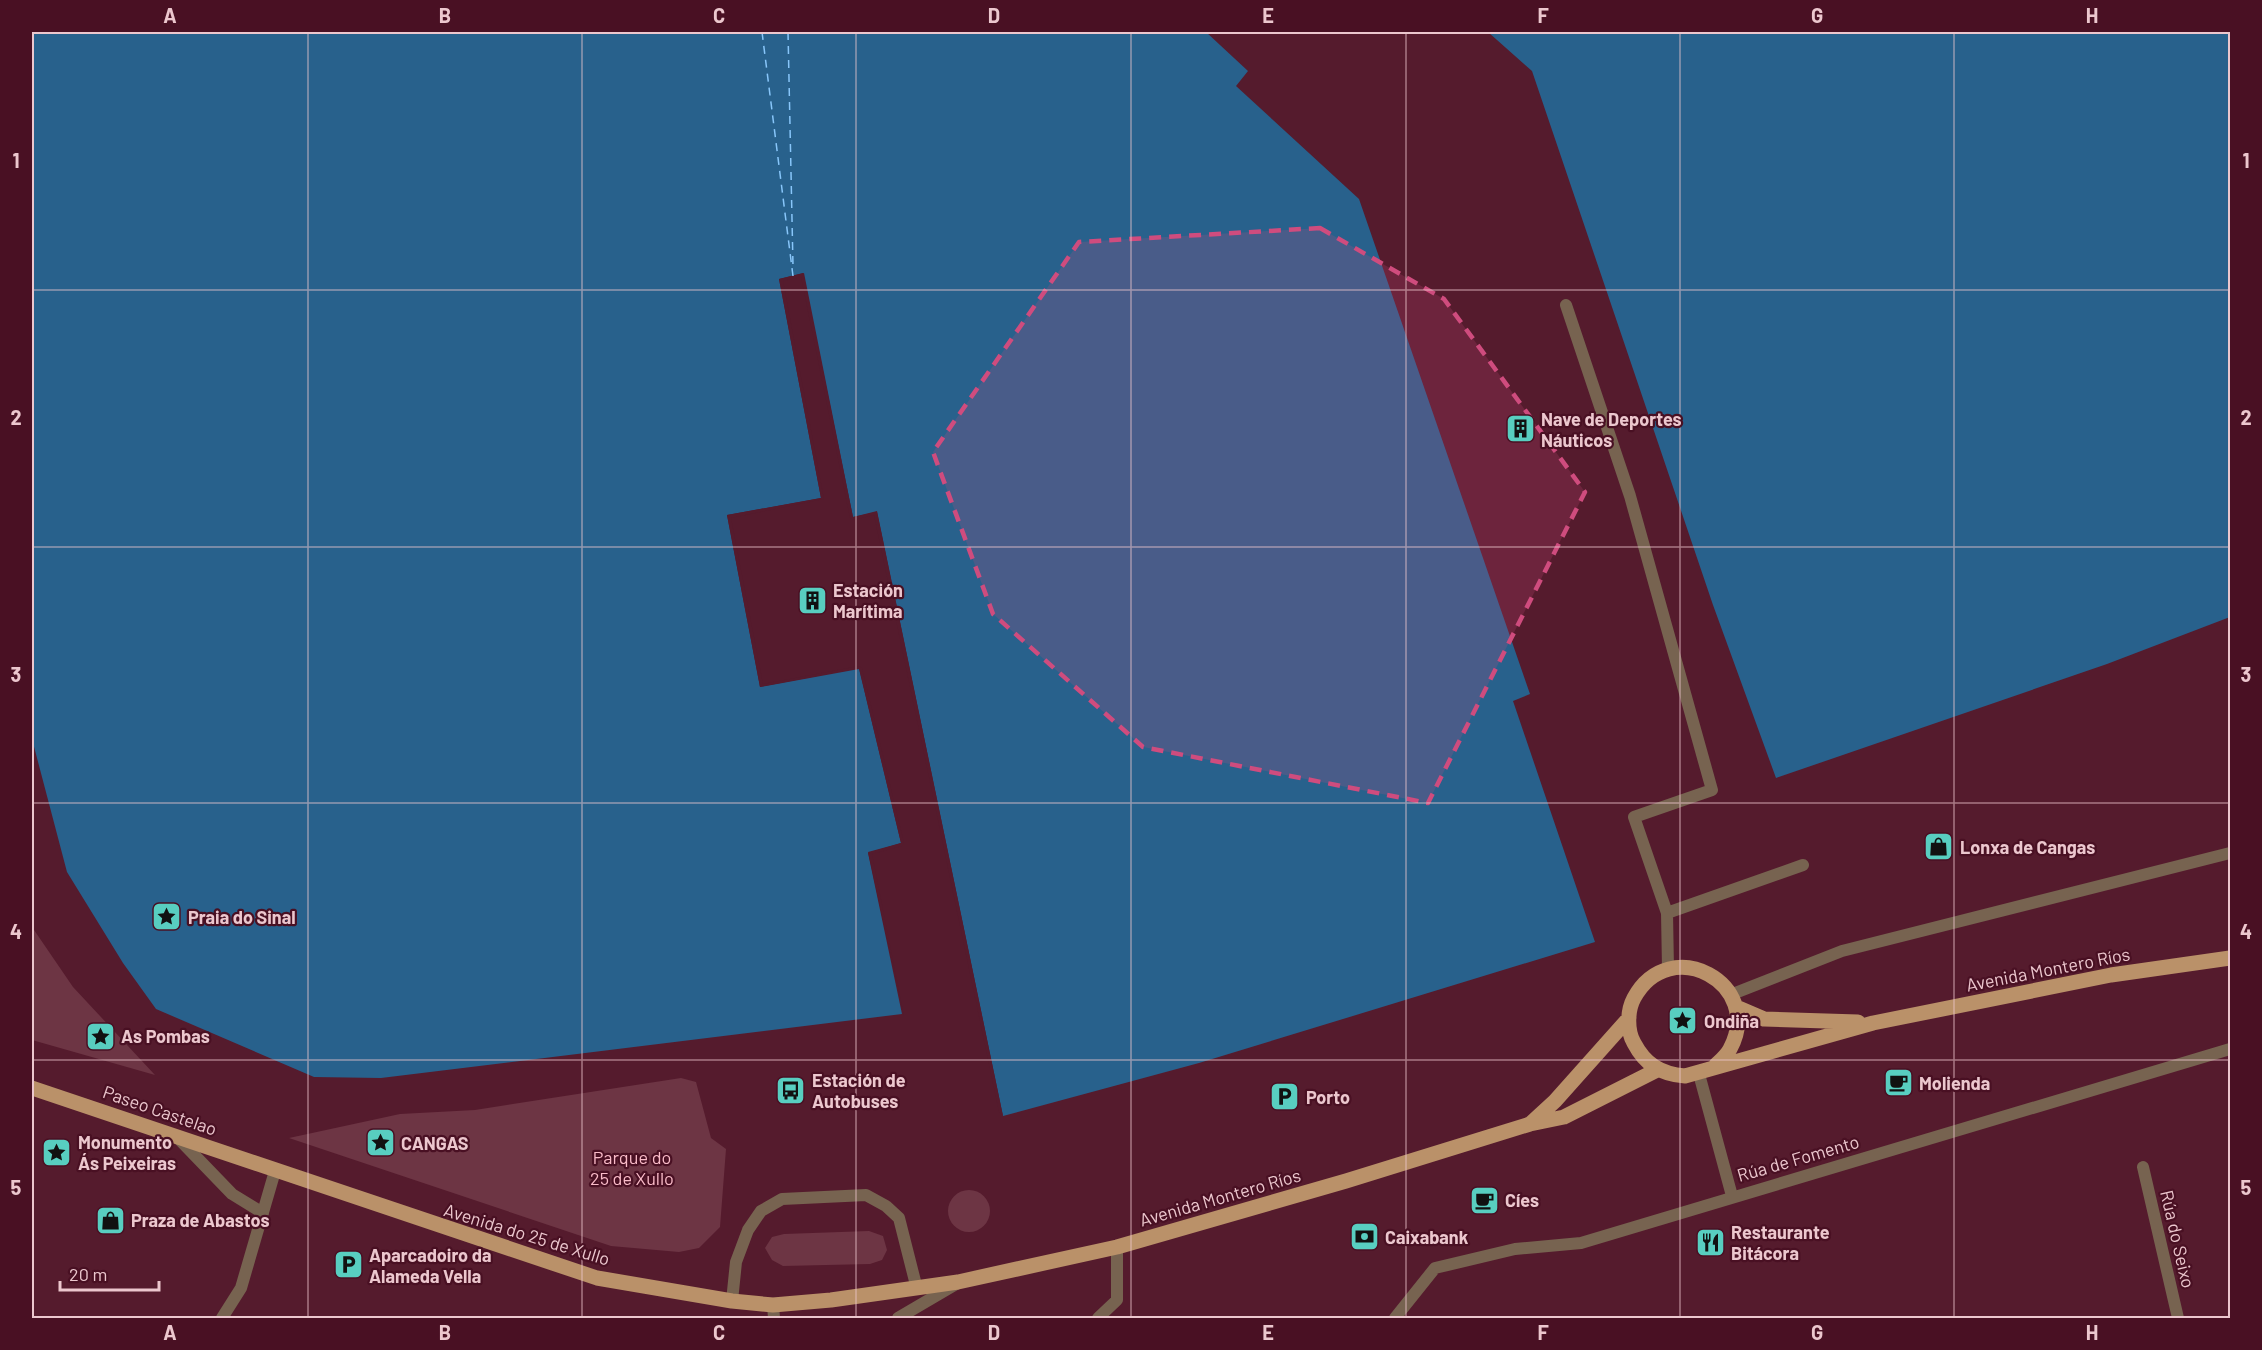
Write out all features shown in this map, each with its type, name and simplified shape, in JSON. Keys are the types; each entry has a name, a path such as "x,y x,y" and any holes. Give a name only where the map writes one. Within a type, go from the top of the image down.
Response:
{"main road":[{"name":"Avenida Montero Ríos","path":"1873,1023 2111,975 2230,958"},
{"path":"1697,968 1710,974 1733,1001 1764,1019 1873,1023 1715,1066 1699,1074 1678,1076 1657,1070 1641,1057 1631,1038 1629,1018 1632,1001 1641,987 1653,976 1668,969 1697,968"},
{"path":"1715,1066 1730,1050 1737,1029 1733,1001"},
{"path":"1530,1124 1555,1101 1629,1018"},
{"name":"Avenida Montero Ríos","path":"916,1289 1007,1274 1117,1247 1346,1181 1530,1124 1564,1117 1657,1070"},
{"name":"Paseo Castelao","path":"32,1089 275,1171"},
{"name":"Avenida do 25 de Xullo","path":"275,1171 597,1278 732,1301 773,1312 916,1289"}],"street":[{"path":"1566,305 1630,496 1712,790 1634,817 1667,913 1668,969"},
{"path":"1733,1001 1836,953 2230,853"},
{"path":"1667,913 1803,865"},
{"name":"Rúa de Fomento","path":"1395,1318 1435,1268 1515,1249 1581,1243 2230,1049"},
{"path":"1699,1074 1732,1196"},
{"path":"176,1136 232,1194 263,1213"},
{"name":"Rúa do Seixo","path":"2144,1167 2178,1318"},
{"path":"222,1318 241,1288 275,1171"},
{"path":"732,1301 736,1262 748,1230 761,1211 782,1199 866,1195 885,1206 899,1218 916,1289"},
{"path":"1098,1318 1117,1300 1117,1247"},
{"path":"898,1318 958,1282"}],"highlighted area":[{"path":"1320,228 1444,299 1585,492 1428,803 1143,747 993,614 933,452 1079,242"}],"green space":[{"path":"32,927 73,987 155,1075 32,1040"},
{"name":"Parque do 25 de Xullo","path":"681,1078 696,1082 711,1138 726,1149 720,1227 699,1248 679,1252 611,1246 289,1138 400,1114 475,1110"},
{"path":"969,1190 977,1191 984,1196 989,1203 989,1219 984,1226 977,1231 969,1232 961,1231 954,1226 949,1219 948,1211 949,1203 954,1196 961,1191"},
{"path":"869,1231 883,1236 887,1250 882,1260 870,1264 783,1266 772,1260 765,1248 772,1237 784,1234"}],"water":[{"path":"32,32 1206,32 1248,71 1236,86 1359,199 1530,694 1513,701 1595,942 1199,1063 1003,1116 877,512 853,517 803,273 779,279 821,498 727,515 760,687 859,668 901,843 868,853 902,1014 381,1078 314,1077 156,1009 123,963 67,872 32,739"},
{"path":"1488,32 2230,32 2230,617 2107,664 1776,778 1713,605 1532,71"}],"pier":[{"path":"804,273 853,517 877,511 1003,1116 999,1112 874,515 854,520 850,518 801,277 783,281 824,499 731,518 763,684 859,666 862,668 904,843 902,846 872,854 904,1016 868,852 901,843 859,669 760,687 727,515 821,498 779,279"}],"ferry route":[{"path":"762,32 793,276"},
{"path":"788,32 793,266"}],"place":[{"name":"Nave de Deportes Náuticos","path":"1520,429"},
{"name":"Estación Marítima","path":"812,600"},
{"name":"Lonxa de Cangas","path":"1939,847"},
{"name":"Praia do Sinal","path":"167,917"},
{"name":"Ondiña","path":"1683,1021"},
{"name":"As Pombas","path":"100,1036"},
{"name":"Molienda","path":"1898,1083"},
{"name":"Estación de Autobuses","path":"791,1090"},
{"name":"Porto","path":"1285,1097"},
{"name":"CANGAS","path":"380,1143"},
{"name":"Monumento Ás Peixeiras","path":"57,1152"},
{"name":"Cíes","path":"1484,1200"},
{"name":"Praza de Abastos","path":"110,1220"},
{"name":"Caixabank","path":"1364,1237"},
{"name":"Restaurante Bitácora","path":"1710,1242"},
{"name":"Aparcadoiro da Alameda Vella","path":"348,1265"}]}
